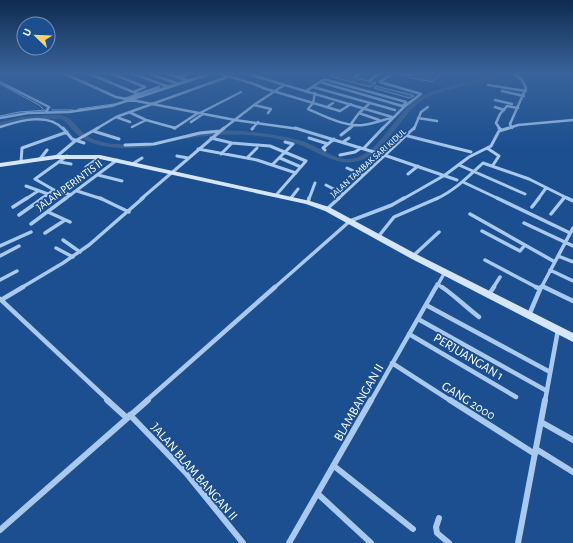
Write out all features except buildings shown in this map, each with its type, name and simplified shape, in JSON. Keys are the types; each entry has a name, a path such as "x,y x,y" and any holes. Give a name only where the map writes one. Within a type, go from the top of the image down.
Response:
{"street":[{"path":"31,98 48,107 48,111"},
{"path":"121,98 235,120 286,126 377,152 457,180"},
{"path":"128,100 132,98"},
{"path":"0,118 48,111 73,112 111,106 132,98"},
{"path":"71,195 54,190 35,179 58,159 76,140 129,112 167,98"},
{"path":"129,112 146,120 175,128 228,98"},
{"path":"1,302 80,252 129,212 171,172 219,131 264,98"},
{"path":"298,98 341,111 351,104"},
{"path":"314,98 313,103 308,109 353,124 363,125 392,117"},
{"path":"333,98 392,117"},
{"path":"353,98 395,110"},
{"path":"377,99 402,106 406,102 393,98"},
{"path":"340,155 364,149 384,128 392,117 414,98"},
{"path":"512,127 518,107 523,98"},
{"path":"495,100 518,107"},
{"path":"328,107 334,103"},
{"path":"341,135 353,124 359,113 370,103"},
{"path":"254,105 271,108 268,113"},
{"path":"500,130 497,122 504,110 508,106 518,107"},
{"name":"JALAN TAMBAK SARI KIDUL","path":"327,209 408,136 415,128 421,112 424,112 428,107"},
{"path":"495,107 504,110"},
{"path":"191,122 200,113"},
{"path":"359,113 381,120"},
{"path":"363,125 370,117"},
{"path":"116,118 130,122"},
{"path":"418,118 437,121"},
{"path":"0,127 23,120 51,120 60,124 76,140 84,143"},
{"path":"132,127 146,120"},
{"path":"0,530 350,221 392,205 445,175 486,147 493,145 494,136 500,130 512,127 573,120"},
{"path":"252,129 258,122"},
{"path":"286,126 290,122"},
{"path":"93,131 119,139"},
{"path":"125,145 154,144 200,133 219,131"},
{"path":"21,162 22,148 67,132"},
{"path":"408,136 471,152"},
{"path":"211,138 232,143 270,146 306,161 277,194"},
{"path":"309,138 328,144"},
{"path":"343,142 349,138"},
{"path":"325,150 323,148 334,139"},
{"path":"272,165 293,144 285,142"},
{"path":"221,154 232,143"},
{"path":"486,147 499,156 493,165"},
{"path":"247,158 257,148"},
{"path":"198,149 247,158 296,173"},
{"path":"40,159 47,150"},
{"path":"0,165 40,159 58,159 67,156 100,157 277,194 308,202 327,209 350,221 443,274 489,294 529,315 557,334 573,338"},
{"path":"177,156 188,158"},
{"path":"86,167 100,157"},
{"path":"134,164 142,158"},
{"path":"280,158 301,167"},
{"path":"58,159 71,164"},
{"name":"JALAN PERINTIS II","path":"31,224 118,160"},
{"path":"378,237 390,221 397,215 447,194 463,182 483,162 529,178 573,201"},
{"path":"459,165 525,194"},
{"path":"408,174 418,166"},
{"path":"347,168 363,176"},
{"path":"98,175 122,180"},
{"path":"463,182 570,233"},
{"path":"308,202 315,183"},
{"path":"326,185 342,194"},
{"path":"26,186 48,194"},
{"path":"532,207 546,188"},
{"path":"291,198 298,189"},
{"path":"19,215 54,190"},
{"path":"13,207 38,191"},
{"path":"77,191 100,198 129,212"},
{"path":"551,214 565,197"},
{"path":"48,212 70,222"},
{"path":"470,214 555,262"},
{"path":"45,233 65,220"},
{"path":"524,223 573,246"},
{"path":"529,315 550,270 573,228"},
{"path":"482,231 520,251 525,245"},
{"path":"0,246 31,232"},
{"path":"413,256 439,232"},
{"path":"63,240 80,252"},
{"path":"0,256 19,246"},
{"path":"56,248 73,257"},
{"path":"558,256 573,262"},
{"path":"485,260 541,288 573,301"},
{"path":"550,270 573,281"},
{"path":"0,280 17,271"},
{"name":"BLAMBANGAN II","path":"290,543 443,274"},
{"path":"489,294 500,278"},
{"path":"437,284 454,295 459,299 465,308 479,317"},
{"name":"JALAN BLAM BANGAN II","path":"1,302 128,417 187,474 243,543"},
{"path":"426,305 550,372"},
{"path":"418,319 547,391"},
{"name":"PERJUANGAN 1","path":"409,334 516,397"},
{"path":"518,543 557,334"},
{"name":"GANG 2000","path":"392,363 535,451 573,472"},
{"path":"541,422 573,440"},
{"path":"334,466 413,529"},
{"path":"318,494 371,543"},
{"path":"439,518 435,530 448,543"}],"waterway":[{"path":"27,98 43,109"},
{"path":"186,137 213,133 244,133 274,137 307,145 326,155 340,160 355,160 363,158 376,148 403,115 414,104 424,98"},
{"path":"78,109 114,104"},
{"path":"0,116 19,112 47,110"},
{"path":"52,110 73,110"},
{"path":"0,124 45,116 62,117 66,119 83,136 90,140 106,144 125,146 150,145"}]}
